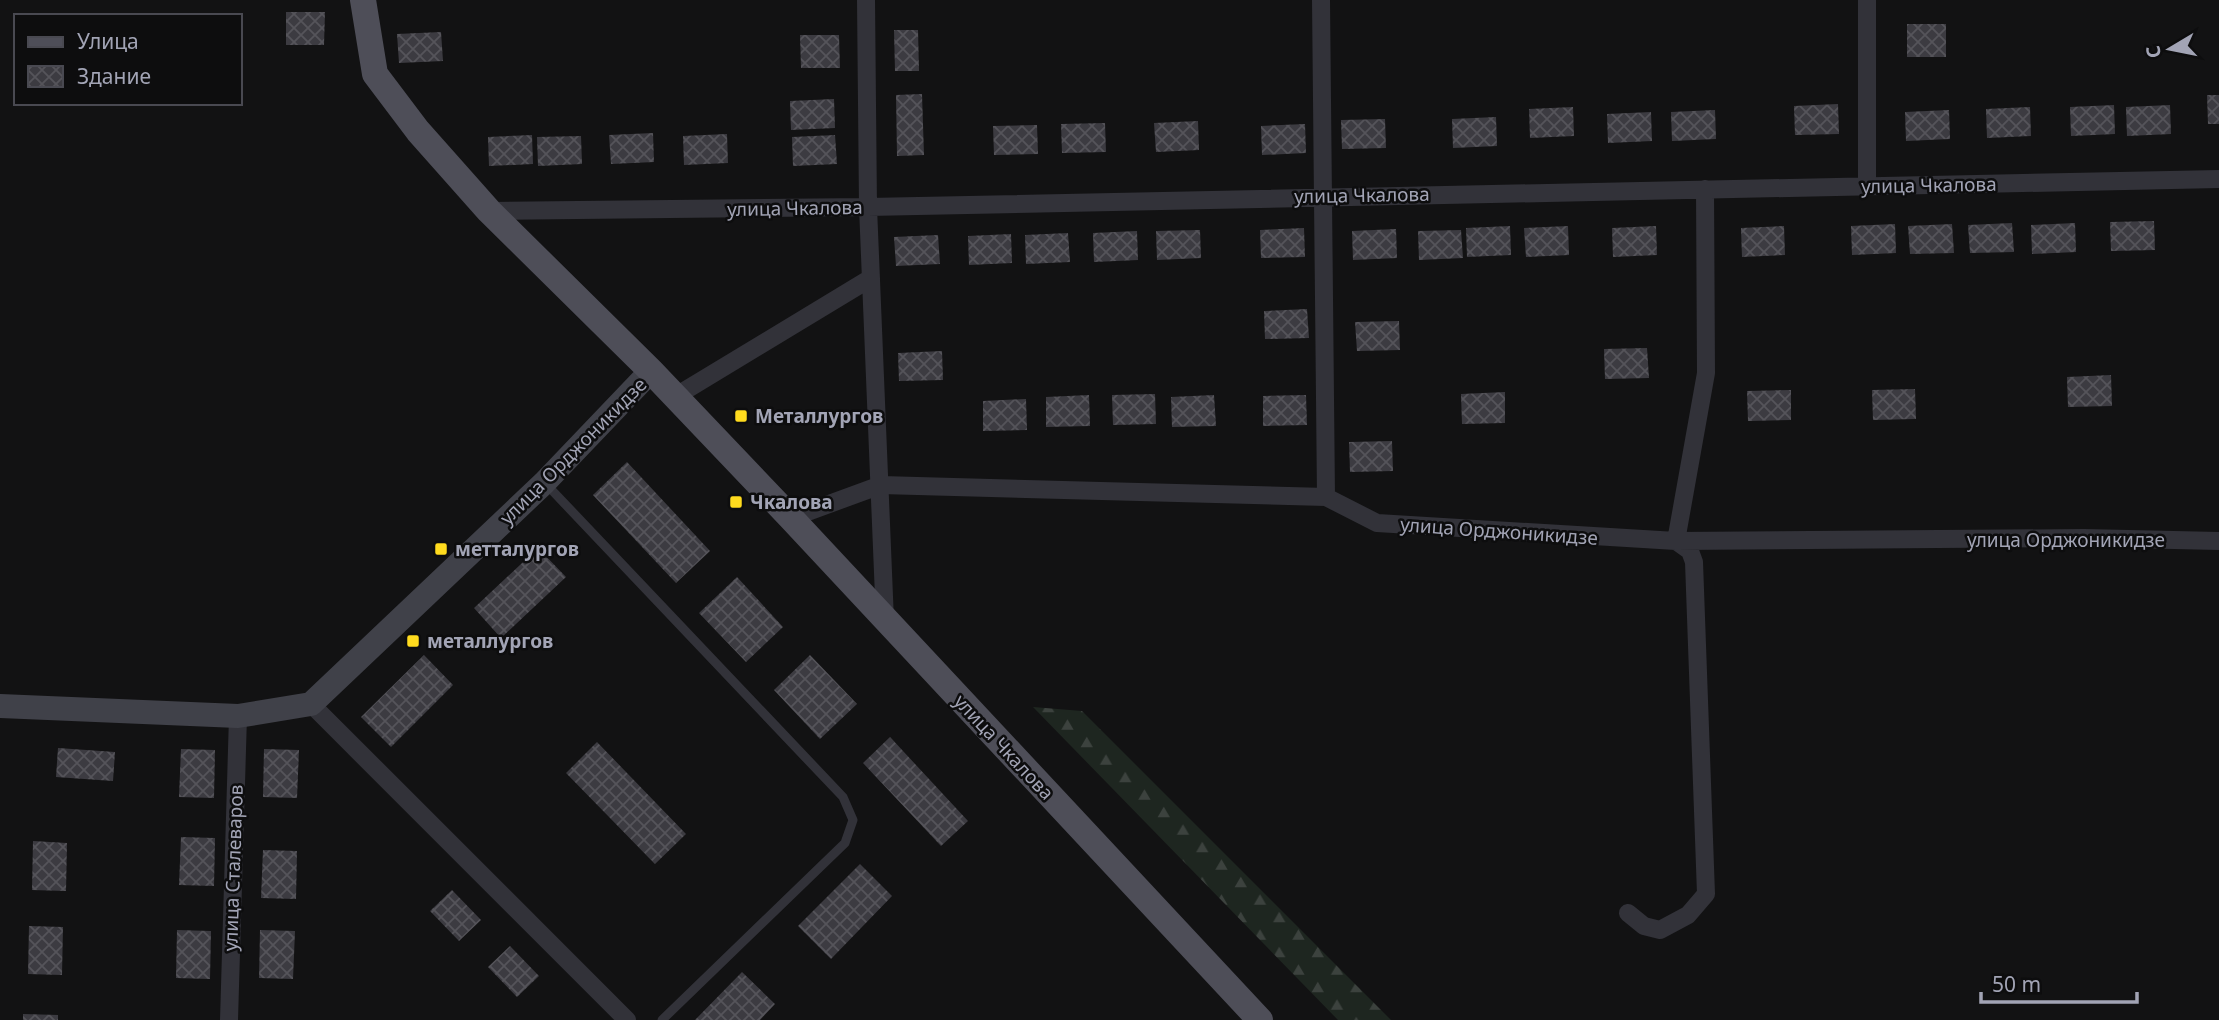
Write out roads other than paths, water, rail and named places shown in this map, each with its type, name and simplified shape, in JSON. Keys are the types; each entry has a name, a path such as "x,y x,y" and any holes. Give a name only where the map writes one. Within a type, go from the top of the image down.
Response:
{"main road":[{"path":"363,0 375,74 418,131 489,211"},
{"name":"улица Чкалова","path":"489,211 676,396 1260,1020"},
{"name":"улица Орджоникидзе","path":"312,704 544,483 651,371"},
{"path":"0,706 238,716 312,704"}],"street":[{"path":"866,0 868,207 885,621"},
{"path":"1321,0 1326,497"},
{"path":"1867,0 1867,187"},
{"name":"улица Чкалова","path":"489,211 868,207 2219,179"},
{"path":"1628,913 1644,926 1660,930 1688,915 1706,894 1694,562 1690,551 1676,541 1706,373 1705,189"},
{"path":"676,396 871,278"},
{"name":"улица Орджоникидзе","path":"791,517 881,485 1326,497 1377,523 1676,541 2070,538 2219,541"},
{"path":"312,704 627,1020"},
{"name":"улица Сталеваров","path":"229,1020 238,716"}],"lane":[{"path":"544,483 843,797 853,820 845,843 662,1020"}],"place":[{"name":"Металлургов","path":"741,416"},
{"name":"Чкалова","path":"736,502"},
{"name":"метталургов","path":"441,549"},
{"name":"металлургов","path":"413,641"}]}
